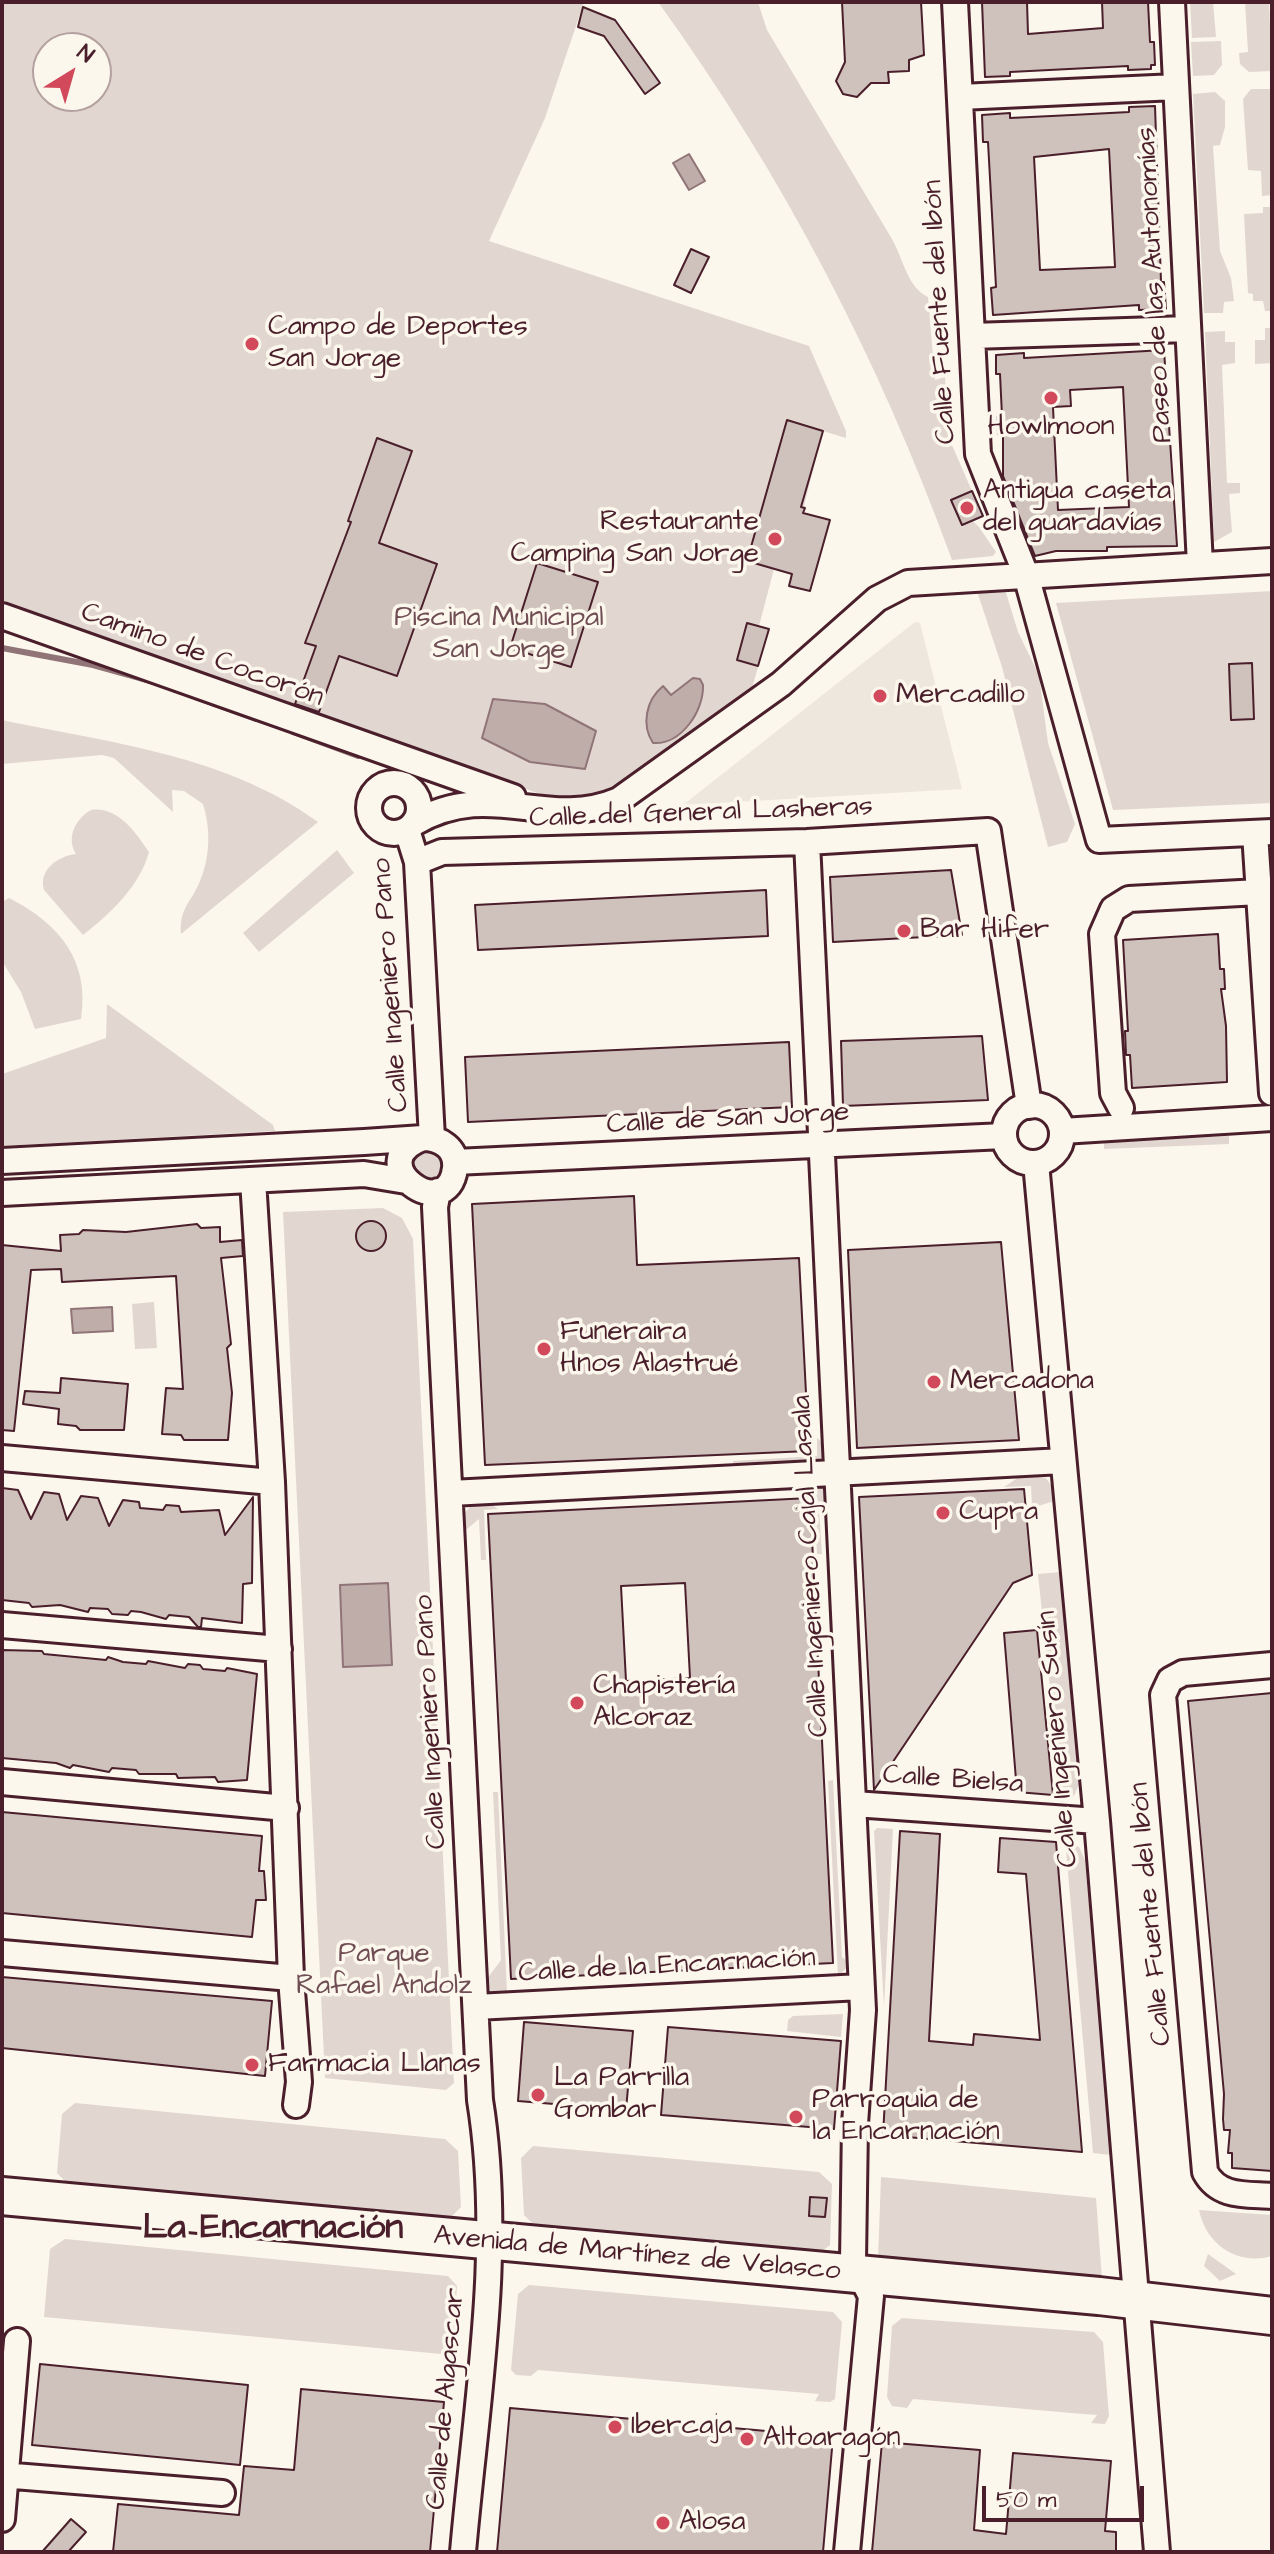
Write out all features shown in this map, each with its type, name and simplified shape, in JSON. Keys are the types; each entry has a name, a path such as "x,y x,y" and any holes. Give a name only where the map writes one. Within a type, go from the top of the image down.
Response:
{"highway":[{"name":"Avenida de Martínez de Velasco","path":"2,2196 489,2251"},
{"name":"Avenida de Martínez de Velasco","path":"2,2216 489,2251 1136,2310 1272,2330"},
{"path":"1228,2309 1272,2292"},
{"name":"Avenida de Martínez de Velasco","path":"1136,2310 1228,2309 1272,2316"}],"street":[{"name":"Calle Fuente del Ibón","path":"955,2 978,454 1026,575 1099,840 1263,832"},
{"name":"Paseo de las Autonomías","path":"1172,2 1200,565"},
{"path":"960,97 1176,87"},
{"path":"972,336 1188,329"},
{"path":"405,787 388,783 375,791 369,810 371,820 382,831 397,833 439,809 472,802 583,812 619,800 781,684 891,589 925,581 1272,561"},
{"name":"Camino de Cocorón","path":"2,616 541,808"},
{"path":"383,752 419,804 411,826"},
{"name":"Camino de Cocorón","path":"405,787 490,788"},
{"name":"Calle Ingeniero Pano","path":"411,826 417,862 427,1138"},
{"name":"Calle del General Lasheras","path":"417,862 442,852 807,842 988,831 1029,1106"},
{"path":"1263,832 1259,892 1272,1093"},
{"name":"Calle Ingeniero Cajal Lasala","path":"807,842 861,1987 853,2261 866,2285 847,2552"},
{"path":"1121,1108 1113,1093 1102,934 1113,909 1129,899 1259,892"},
{"path":"1029,1106 1051,1111 1062,1131 1056,1153 1036,1163 1014,1156 1004,1136 1010,1116 1029,1106"},
{"path":"1062,1131 1272,1118"},
{"name":"Calle de San Jorge","path":"455,1162 1004,1136"},
{"path":"406,1181 402,1173 403,1155 407,1147 427,1138"},
{"path":"2,1161 427,1138 447,1146 455,1162 451,1179 438,1191 420,1191 406,1181 364,1174 2,1193"},
{"name":"Calle Ingeniero Susín","path":"1036,1163 1097,1821 1157,2552"},
{"path":"253,1180 272,1482 291,1978 299,2082 296,2105"},
{"name":"Calle Ingeniero Pano","path":"438,1191 435,1207 480,2100 487,2143 489,2251"},
{"path":"2,1458 272,1482"},
{"path":"451,1493 1063,1461"},
{"path":"2,1625 279,1649"},
{"name":"Calle Fuente del Ibón","path":"1272,1665 1183,1673 1170,1680 1163,1695 1205,2172 1212,2184 1225,2192 1272,2196"},
{"path":"2,1782 286,1808"},
{"name":"Calle Bielsa","path":"854,1804 1097,1821"},
{"path":"2,1953 291,1978"},
{"name":"Calle de la Encarnación","path":"476,2007 861,1987"},
{"name":"Calle de Algascar","path":"463,2552 489,2251"},
{"path":"2,2519 17,2341"},
{"path":"4,2475 222,2493"}],"shaded area":[{"path":"689,154 705,181 689,190 673,163"},
{"name":"Mercadillo","path":"915,622 920,623 962,789 683,805"},
{"path":"693,678 700,679 703,685 695,715 673,738 653,743 646,721 653,698 663,686 671,695"},
{"path":"493,699 545,704 596,731 585,769 530,762 482,738"},
{"path":"112,1307 113,1331 73,1333 71,1309"},
{"path":"388,1583 392,1665 343,1667 340,1585"}],"green space":[{"name":"Piscina Municipal San Jorge","path":"2,2 584,2 545,118 489,241 809,346 846,431 846,438 823,431 787,572 774,569 759,626 769,629 750,695 598,796 562,802 2,600"},
{"path":"658,2 758,2 767,30 892,239 910,279 928,297 935,380 945,377 948,436 972,491 951,500 979,527 996,552 993,556 952,560 893,412 824,270 746,134"},
{"path":"1190,2 1213,2 1216,37 1192,38"},
{"path":"1245,2 1269,2 1272,71 1249,72 1240,64 1239,53 1248,52"},
{"path":"1221,41 1222,65 1214,75 1193,76 1191,42"},
{"path":"1251,89 1272,89 1272,195 1262,196 1261,171 1248,170 1243,99"},
{"path":"1215,92 1225,101 1225,127 1220,145 1213,146 1220,251 1231,278 1234,301 1224,302 1223,313 1204,313 1193,94"},
{"path":"1263,207 1272,207 1272,311 1265,311 1263,301 1253,301 1253,294 1248,293 1244,214 1263,213"},
{"path":"1265,328 1272,328 1272,363 1255,364 1255,340 1265,340"},
{"path":"1225,331 1225,342 1235,342 1235,363 1222,365 1227,483 1240,483 1240,493 1229,494 1232,532 1214,542 1205,332"},
{"path":"1004,586 1018,632 1039,675 1048,743 1075,824 1067,842 1048,847 1002,667 976,588"},
{"path":"1272,591 1272,803 1113,810 1056,603"},
{"path":"2,720 166,754 206,766 282,799 318,822 181,934 184,912 200,881 207,853 208,833 203,804 184,791 172,790 173,812 114,758 102,755 2,764"},
{"path":"91,810 110,812 125,822 149,852 131,888 83,935 44,890 43,883 51,865 76,854 72,842 74,829 80,818"},
{"path":"337,850 354,873 259,952 243,933"},
{"path":"9,898 43,920 68,946 81,979 81,1019 35,1029 21,992 2,961 2,902"},
{"path":"107,1004 273,1125 275,1131 2,1146 2,1074 106,1038"},
{"path":"1229,1136 1229,1144 1104,1149 1104,1142"},
{"path":"430,1148 444,1157 443,1174 434,1181 423,1182 411,1164 415,1154"},
{"name":"Parque Rafael Andolz","path":"383,1208 402,1218 413,1239 454,2083 446,2090 325,2078 283,1212"},
{"path":"154,1302 157,1348 135,1349 132,1304"},
{"path":"817,1438 827,1446 825,1458 821,1461 734,1465 733,1461 817,1456"},
{"path":"1022,1475 1046,1478 1053,1488 1054,1501 1032,1508 1031,1486 1004,1487"},
{"path":"823,1485 828,1503 819,1508 822,1554 817,1554 814,1495 804,1494 811,1486"},
{"path":"489,1503 498,1509 484,1510 486,1560 481,1560 479,1519 462,1533 463,1515 470,1507"},
{"path":"1061,1572 1080,1782 1074,1796 1062,1802 1038,1574"},
{"path":"833,1780 842,1957 851,1964 838,1976 828,1781"},
{"path":"493,1792 498,1792 507,1993 492,1993 484,1983 501,1960"},
{"path":"877,1828 893,1829 884,2007 874,1831"},
{"path":"1065,1839 1079,1847 1085,1860 1111,2155 1093,2153"},
{"path":"843,2014 841,2037 787,2031 788,2020 793,2016"},
{"path":"75,2103 445,2139 458,2151 461,2207 446,2222 71,2187 57,2173 62,2114"},
{"path":"533,2146 819,2172 832,2184 830,2245 818,2254 538,2229 524,2215 521,2158"},
{"path":"881,2177 1096,2198 1102,2279 878,2259"},
{"path":"1199,2210 1272,2215 1272,2256 1247,2258 1225,2250 1209,2233"},
{"path":"65,2239 448,2276 457,2286 452,2355 44,2317 50,2249"},
{"path":"1208,2254 1236,2274 1220,2281 1204,2266"},
{"path":"529,2285 833,2312 842,2322 835,2399 830,2402 815,2401 819,2394 538,2370 531,2376 516,2375 511,2370 518,2294"},
{"path":"902,2318 1094,2332 1103,2342 1109,2416 1105,2424 1091,2423 1097,2415 913,2399 907,2408 892,2406 887,2397 892,2326"}],"building":[{"path":"842,2 921,2 924,55 909,60 909,71 888,72 889,83 871,83 857,97 843,94 836,81 845,62"},
{"path":"982,2 1027,2 1028,34 1103,28 1102,2 1148,2 1150,42 1154,42 1155,65 1151,65 1151,69 1128,70 1128,66 1010,72 1010,76 985,77"},
{"path":"583,7 615,20 660,83 645,94 604,36 578,27"},
{"path":"1155,106 1161,282 1164,282 1166,309 1139,310 1139,305 993,315 991,288 996,287 988,142 983,142 982,115 1010,113 1010,118 1129,112 1129,107","holes":["1109,149 1115,267 1040,270 1034,157"]},
{"path":"691,249 709,257 691,293 674,285"},
{"path":"1164,350 1177,546 1107,547 1107,551 1056,551 1035,556 1003,476 1003,433 998,434 997,417 1002,416 996,355 1024,353 1024,358","holes":["1123,387 1129,507 1058,510 1053,407 1071,406 1070,390"]},
{"path":"787,420 823,431 801,507 805,508 803,513 830,520 810,591 789,586 792,574 747,561"},
{"path":"377,438 412,451 379,543 437,564 397,676 339,656 319,712 295,704 316,646 305,643 351,522 348,521"},
{"name":"Antigua caseta del guardavías","path":"972,491 983,516 962,525 951,500"},
{"path":"537,563 598,582 571,667 510,648"},
{"path":"747,623 769,629 758,666 737,660"},
{"path":"1252,663 1254,719 1231,720 1229,664"},
{"path":"951,870 962,935 833,942 830,877"},
{"path":"766,890 768,936 478,950 475,905"},
{"path":"1218,934 1220,969 1224,969 1225,989 1221,989 1226,1026 1227,1082 1132,1088 1130,1055 1126,1055 1125,1031 1128,1031 1123,940"},
{"path":"982,1036 988,1100 843,1106 841,1041"},
{"path":"789,1042 792,1107 468,1122 465,1057"},
{"path":"634,1196 637,1265 799,1258 809,1451 485,1465 472,1204"},
{"path":"371,1221 381,1226 386,1236 381,1246 371,1251 361,1246 356,1236 361,1226"},
{"path":"197,1224 201,1228 220,1227 220,1242 242,1240 243,1256 221,1258 231,1344 227,1348 232,1393 228,1440 184,1440 181,1435 162,1434 166,1388 183,1389 176,1276 62,1282 61,1269 31,1270 14,1431 2,1430 2,1245 61,1251 60,1235 79,1234 83,1230 126,1232"},
{"name":"Mercadona","path":"1001,1242 1019,1440 857,1448 848,1250"},
{"path":"61,1378 128,1384 124,1430 80,1430 76,1426 58,1424 59,1409 23,1404 25,1391 60,1393"},
{"path":"2,1488 18,1490 31,1519 44,1492 59,1494 67,1520 81,1496 98,1498 109,1526 123,1500 139,1502 140,1508 163,1510 166,1505 179,1506 181,1512 219,1510 225,1535 253,1497 252,1583 243,1584 242,1623 202,1618 201,1627 198,1627 189,1617 169,1615 166,1619 141,1612 112,1614 108,1609 90,1608 88,1612 60,1605 32,1607 29,1603 2,1600"},
{"path":"1024,1489 1032,1575 1013,1583 874,1790 859,1497"},
{"path":"810,1498 833,1963 511,1979 488,1514","holes":["685,1583 690,1678 626,1681 621,1586"]},
{"path":"1037,1630 1053,1795 1017,1792 1004,1633"},
{"path":"2,1650 42,1651 44,1654 106,1660 108,1657 123,1662 146,1664 148,1661 185,1668 188,1664 200,1665 203,1669 225,1671 227,1668 257,1674 247,1780 218,1782 215,1777 178,1778 176,1774 139,1774 136,1770 112,1768 109,1772 2,1758"},
{"path":"1272,1693 1272,2171 1232,2168 1232,2153 1228,2153 1230,2130 1224,2130 1224,2094 1188,1701"},
{"path":"2,1812 262,1836 259,1871 264,1871 266,1900 256,1900 252,1937 2,1913"},
{"path":"900,1831 940,1834 929,2041 973,2045 974,2034 1040,2040 1026,1874 998,1872 1000,1838 1056,1842 1082,2152 883,2135"},
{"path":"2,1977 272,2001 265,2076 2,2048"},
{"path":"524,2022 633,2031 626,2110 518,2101"},
{"path":"668,2027 841,2041 834,2129 661,2115"},
{"path":"810,2197 827,2198 825,2217 809,2216"},
{"path":"40,2364 248,2385 240,2465 32,2445"},
{"path":"301,2389 444,2402 430,2552 113,2552 118,2504 239,2515 244,2466 294,2470"},
{"path":"510,2408 833,2437 823,2552 497,2552"},
{"path":"882,2442 980,2450 974,2530 1006,2534 1013,2453 1111,2461 1105,2531 1116,2532 1116,2552 872,2552"},
{"path":"71,2519 86,2532 68,2552 42,2552"}],"waterway":[{"path":"2,648 93,665 154,682"},
{"path":"195,697 256,719"},
{"path":"293,732 358,756"}],"place":[{"name":"Campo de Deportes San Jorge","path":"252,344"},
{"name":"Howlmoon","path":"1051,398"},
{"name":"Antigua caseta del guardavías","path":"967,508"},
{"name":"Restaurante Camping San Jorge","path":"775,539"},
{"name":"Mercadillo","path":"880,696"},
{"name":"Bar Hifer","path":"904,931"},
{"name":"Funeraira Hnos Alastrué","path":"544,1349"},
{"name":"Mercadona","path":"934,1382"},
{"name":"Cupra","path":"943,1513"},
{"name":"Chapistería Alcoraz","path":"577,1703"},
{"name":"Farmacia Llanas","path":"252,2065"},
{"name":"La Parrilla Gombar","path":"538,2095"},
{"name":"Parroquia de la Encarnación","path":"796,2117"},
{"name":"Ibercaja","path":"615,2427"},
{"name":"Altoaragón","path":"747,2439"},
{"name":"Alosa","path":"663,2523"}],"district":[{"name":"La Encarnación","path":"273,2229"}]}
